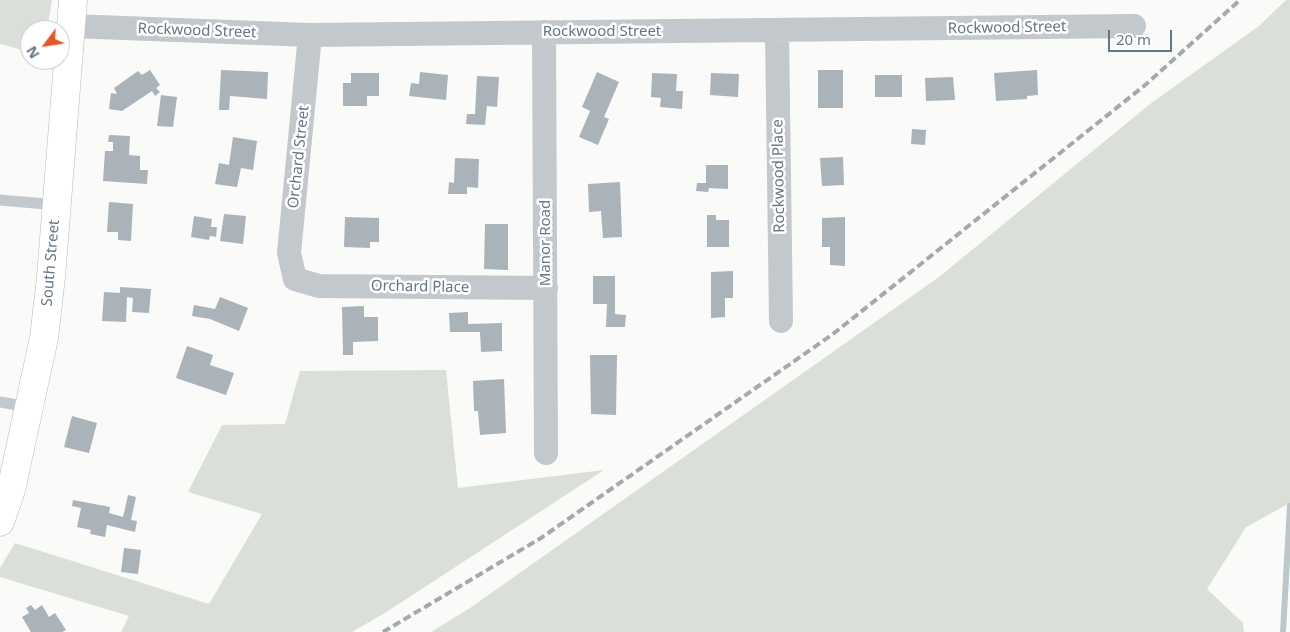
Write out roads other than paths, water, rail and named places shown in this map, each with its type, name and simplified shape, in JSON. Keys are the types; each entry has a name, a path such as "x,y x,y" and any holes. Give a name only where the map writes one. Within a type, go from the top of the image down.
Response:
{"main road":[{"name":"South Street","path":"0,522 10,490 44,338 57,205 72,13"}],"street":[{"name":"Rockwood Street","path":"72,13 310,35 1134,26"},
{"name":"Rockwood Place","path":"777,31 781,321"},
{"name":"Manor Road","path":"544,32 546,453"},
{"name":"Orchard Street","path":"295,279 289,254 310,35"},
{"name":"Orchard Place","path":"295,279 320,286 546,288"}],"lane":[{"path":"0,200 57,205"},
{"path":"0,402 28,407"}],"waterway":[{"path":"1283,632 1290,506"}],"railway":[{"path":"383,632 541,538 833,334 1144,86 1240,0"}]}
